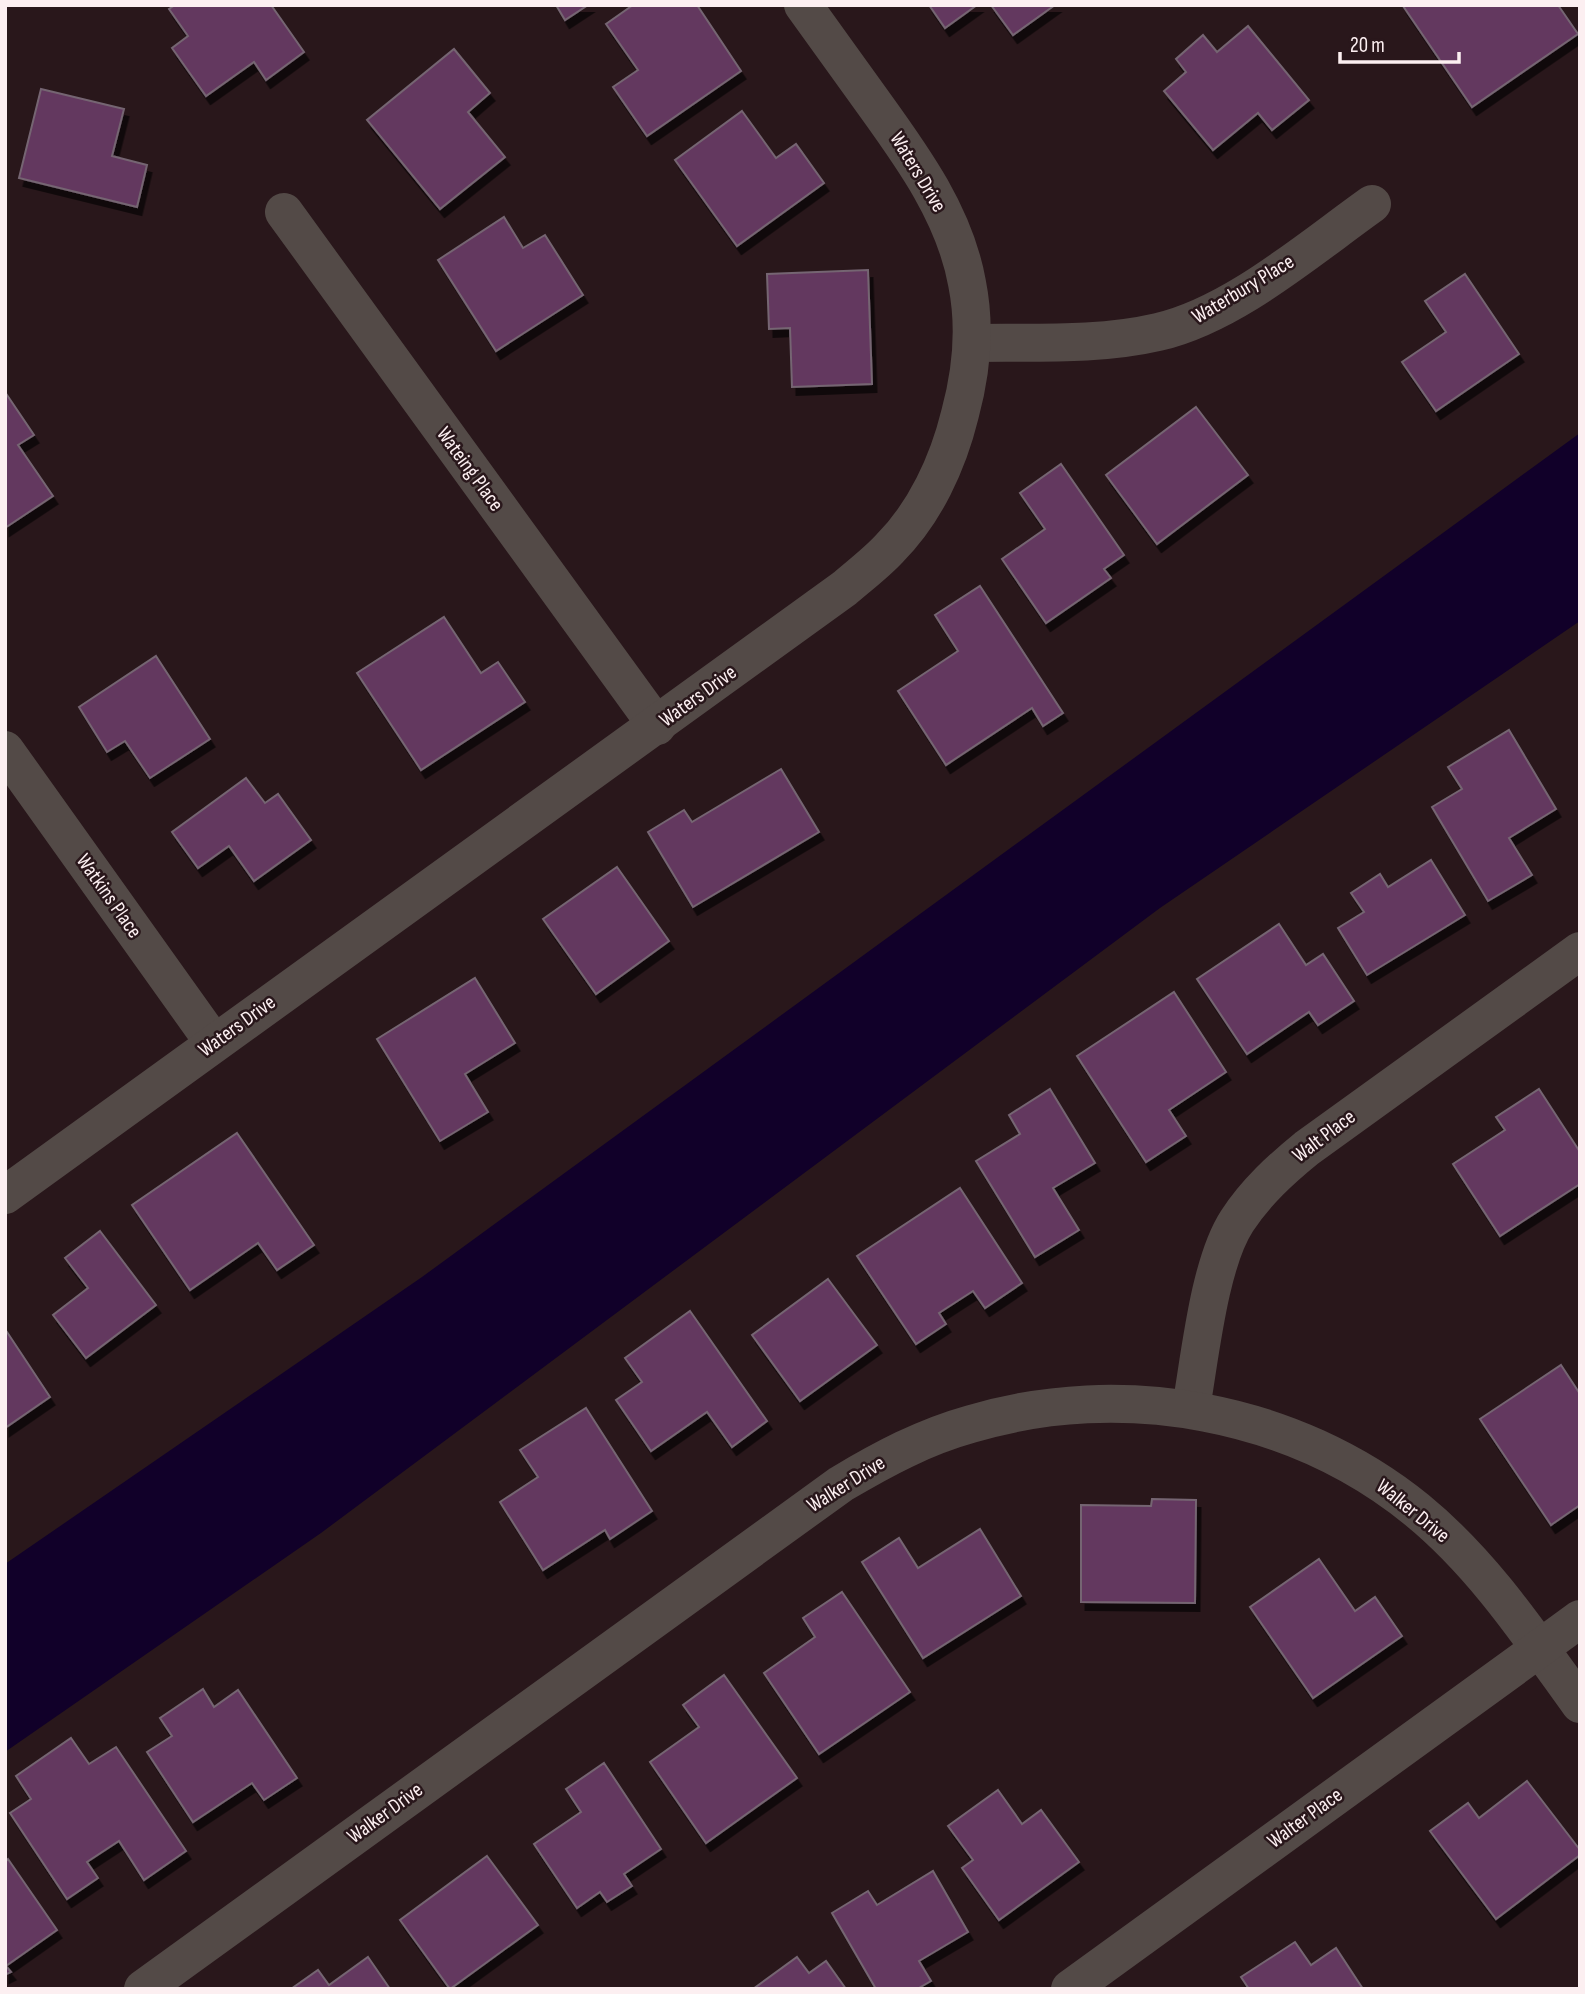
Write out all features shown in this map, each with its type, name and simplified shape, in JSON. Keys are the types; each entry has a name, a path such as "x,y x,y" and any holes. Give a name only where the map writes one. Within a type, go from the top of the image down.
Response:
{"street":[{"name":"Waters Drive","path":"5,1195 845,588 889,549 925,503 958,425 970,371 973,343 967,282 960,252 937,199 906,148 803,5"},
{"name":"Waterbury Place","path":"973,343 1096,341 1159,332 1188,323 1255,286 1372,204"},
{"name":"Wateing Place","path":"284,212 657,726"},
{"name":"Watkins Place","path":"5,750 214,1043"},
{"name":"Walt Place","path":"1191,1408 1211,1298 1225,1246 1235,1223 1268,1181 1307,1148 1580,950"},
{"name":"Walker Drive","path":"143,1989 812,1504 874,1464 937,1435 1004,1415 1039,1409 1106,1405 1191,1408 1249,1422 1303,1441 1379,1481 1418,1510 1455,1545 1490,1581 1580,1704"},
{"name":"Walter Place","path":"1070,1989 1580,1619"}],"shaded area":[{"path":"1580,433 1580,621 1160,908 321,1533 5,1752 5,1564 422,1277"}],"building":[{"path":"175,5 271,5 304,52 266,80 254,62 206,96 172,48 188,36 169,9"},
{"path":"556,5 588,5 565,20"},
{"path":"633,5 697,5 741,71 647,136 613,87 638,70 606,24"},
{"path":"929,5 977,5 945,28"},
{"path":"991,5 1055,5 1013,35"},
{"path":"1558,5 1578,34 1472,107 1403,6"},
{"path":"1248,26 1309,100 1272,130 1258,113 1213,150 1164,91 1186,72 1176,59 1203,35 1217,52"},
{"path":"454,49 490,93 468,112 505,157 440,209 367,120"},
{"path":"41,89 124,109 112,156 147,165 137,207 19,178"},
{"path":"742,111 776,158 796,144 824,183 737,246 675,160"},
{"path":"504,217 523,248 545,235 583,295 496,351 438,260"},
{"path":"868,270 872,384 792,387 790,328 769,329 767,274"},
{"path":"1465,274 1519,354 1436,411 1402,362 1446,332 1425,301"},
{"path":"5,392 34,435 18,445 53,496 5,528"},
{"path":"1196,407 1248,475 1157,544 1106,475"},
{"path":"1061,464 1124,555 1104,569 1111,578 1046,623 1002,559 1045,529 1020,493"},
{"path":"980,586 1063,713 1043,726 1032,708 946,765 898,691 958,651 935,615"},
{"path":"444,617 481,673 498,662 525,702 421,770 357,673"},
{"path":"156,656 210,739 150,778 125,741 107,752 79,707"},
{"path":"1509,730 1556,809 1509,838 1532,875 1488,901 1432,807 1462,789 1448,767"},
{"path":"781,769 819,832 693,907 648,832 684,810 692,822"},
{"path":"246,778 265,803 278,794 311,840 254,881 229,846 198,868 172,832"},
{"path":"1431,860 1465,915 1367,975 1338,928 1364,912 1351,893 1380,874 1388,887"},
{"path":"617,867 669,941 596,994 543,919"},
{"path":"1279,924 1306,965 1323,954 1354,1001 1318,1025 1309,1012 1247,1054 1197,979"},
{"path":"475,978 515,1043 465,1074 488,1112 440,1141 377,1039"},
{"path":"1174,992 1226,1072 1169,1110 1186,1136 1146,1162 1077,1056"},
{"path":"1050,1089 1095,1163 1053,1188 1079,1230 1035,1257 976,1161 1020,1134 1009,1115"},
{"path":"1539,1089 1580,1152 1580,1184 1500,1236 1453,1164 1505,1130 1496,1117"},
{"path":"237,1133 314,1245 277,1270 258,1243 190,1290 132,1205"},
{"path":"960,1188 1022,1283 985,1308 973,1291 939,1313 946,1324 916,1344 857,1256"},
{"path":"100,1231 156,1305 86,1358 53,1315 88,1288 65,1258"},
{"path":"828,1279 877,1345 800,1401 752,1335"},
{"path":"690,1311 767,1421 732,1447 707,1412 651,1451 616,1400 642,1382 625,1358"},
{"path":"5,1329 50,1397 5,1428"},
{"path":"1561,1365 1580,1394 1580,1505 1551,1525 1480,1419"},
{"path":"586,1408 652,1511 610,1539 605,1530 543,1570 500,1502 538,1477 520,1450"},
{"path":"1152,1499 1196,1500 1195,1603 1081,1602 1081,1505 1151,1506"},
{"path":"980,1529 1021,1596 923,1658 862,1562 899,1538 918,1568"},
{"path":"1319,1559 1355,1611 1375,1597 1402,1636 1313,1698 1250,1607"},
{"path":"842,1592 910,1692 819,1754 764,1673 815,1637 803,1618"},
{"path":"724,1675 797,1778 706,1843 650,1762 699,1727 683,1705"},
{"path":"203,1689 214,1707 238,1690 297,1778 264,1800 252,1783 193,1822 147,1752 172,1736 160,1718"},
{"path":"71,1738 89,1764 116,1747 186,1851 144,1880 119,1841 87,1862 98,1878 67,1899 10,1813 31,1799 16,1776"},
{"path":"604,1763 661,1849 624,1874 632,1886 607,1902 600,1892 577,1908 534,1844 581,1812 566,1789"},
{"path":"1527,1781 1580,1850 1580,1855 1496,1919 1430,1831 1468,1803 1479,1818"},
{"path":"998,1790 1022,1824 1041,1810 1079,1862 999,1920 962,1868 973,1860 948,1826"},
{"path":"487,1856 538,1925 450,1989 400,1920"},
{"path":"8,1859 57,1930 6,1966 11,1972 5,1975 5,1862"},
{"path":"933,1871 968,1932 919,1961 931,1981 917,1989 876,1989 832,1913 868,1891 877,1905"},
{"path":"1295,1942 1311,1965 1336,1948 1363,1989 1249,1989 1241,1977"},
{"path":"368,1957 390,1989 291,1989 318,1970 329,1985"},
{"path":"797,1957 809,1973 826,1961 846,1989 753,1989"}]}
